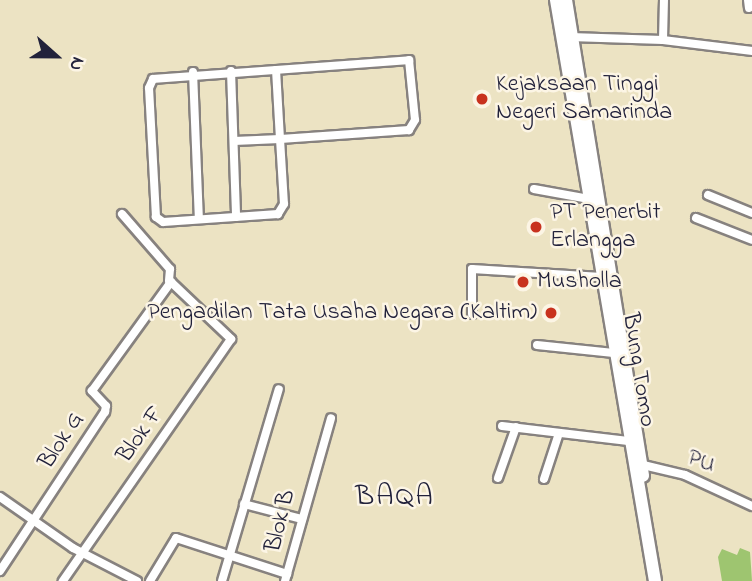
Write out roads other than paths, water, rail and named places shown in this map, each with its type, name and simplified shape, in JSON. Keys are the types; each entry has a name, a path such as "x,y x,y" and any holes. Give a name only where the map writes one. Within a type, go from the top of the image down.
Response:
{"main road":[{"name":"Bung Tomo","path":"556,0 565,36 602,243 658,581"},
{"name":"Bung Tomo","path":"566,0 565,36 589,199 602,243 602,277 628,441 637,464"}],"street":[{"path":"663,40 664,0"},
{"path":"565,36 663,40 752,51"},
{"path":"234,141 280,139 405,131 415,120 409,60 276,70 193,72 153,79 150,83 154,212 163,222 281,211 280,139 276,70"},
{"path":"231,71 236,217"},
{"path":"193,72 199,219"},
{"path":"534,189 589,199"},
{"path":"708,195 752,213"},
{"path":"122,214 170,269 168,281"},
{"path":"696,218 752,240"},
{"path":"472,314 472,269 602,277"},
{"name":"Blok F","path":"63,581 231,338 168,281"},
{"name":"Blok G","path":"34,521 106,410 92,391 168,281"},
{"path":"537,345 614,352"},
{"path":"222,581 279,389"},
{"name":"Blok B","path":"286,578 313,470 331,418"},
{"path":"502,426 628,441"},
{"path":"498,478 516,427"},
{"path":"544,479 559,433"},
{"name":"PU","path":"637,464 685,475 752,506"},
{"path":"0,497 123,578 137,581"},
{"path":"244,504 302,519"},
{"path":"0,571 34,521"},
{"path":"150,581 176,538 286,578"}],"place":[{"name":"Kejaksaan Tinggi Negeri Samarinda","path":"482,99"},
{"name":"PT Penerbit Erlangga","path":"536,227"},
{"name":"Musholla","path":"523,282"},
{"name":"Pengadilan Tata Usaha Negara (Kaltim)","path":"551,313"}],"district":[{"name":"BAQA","path":"395,498"}]}
